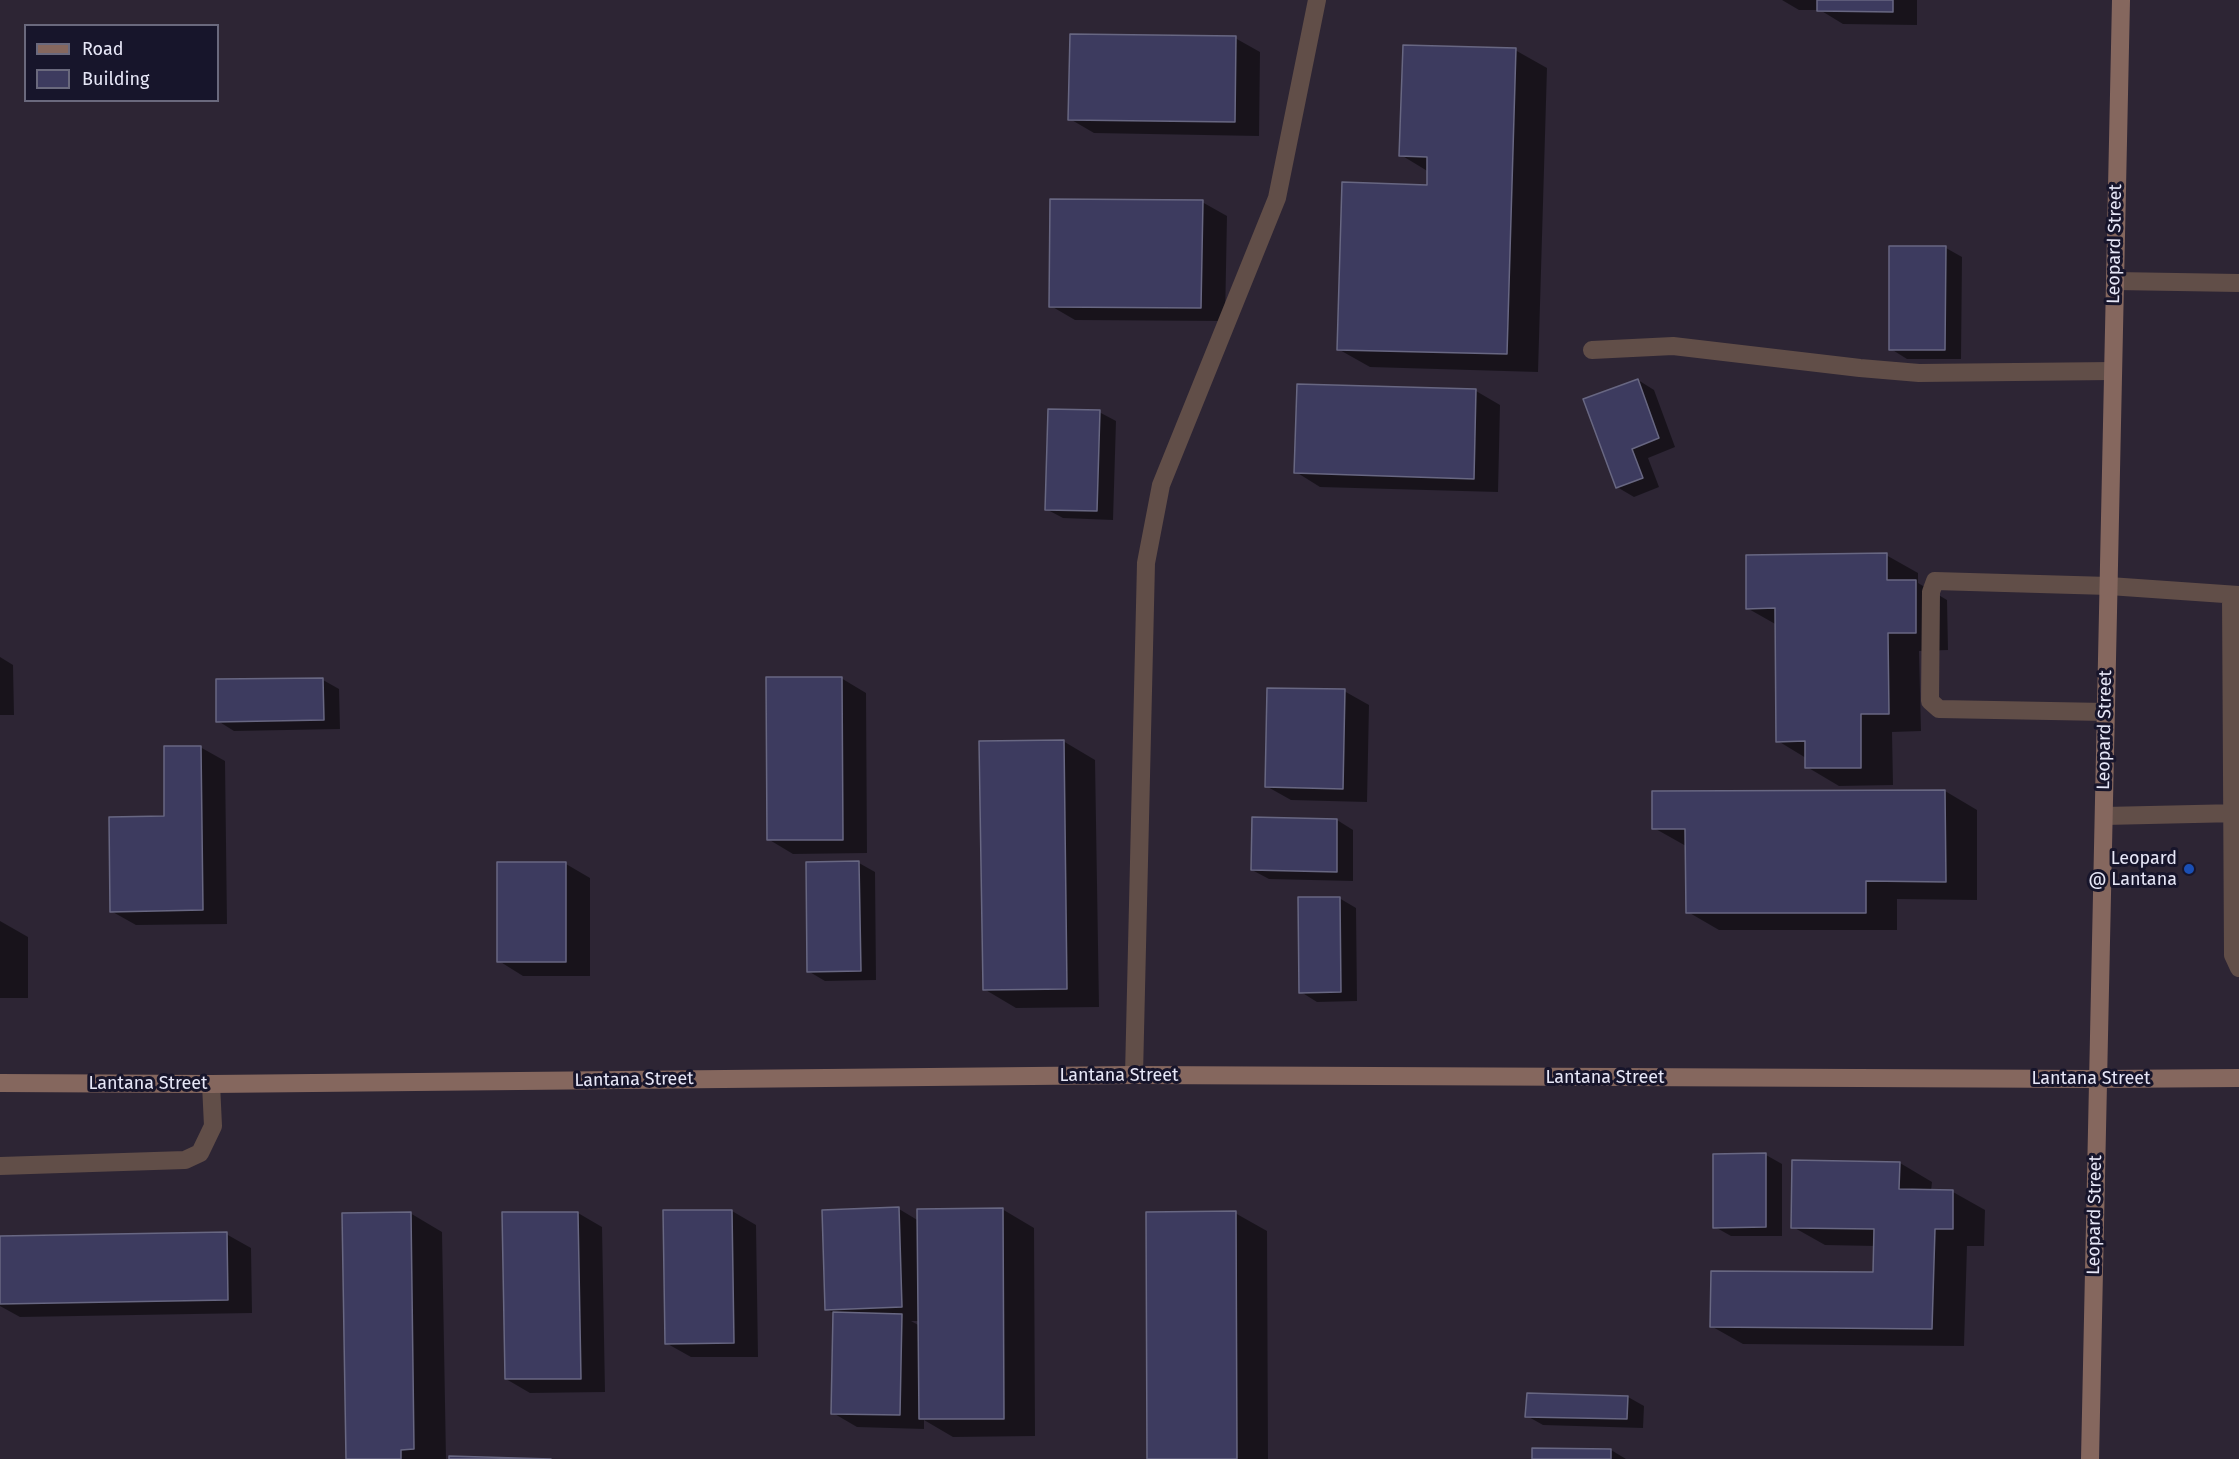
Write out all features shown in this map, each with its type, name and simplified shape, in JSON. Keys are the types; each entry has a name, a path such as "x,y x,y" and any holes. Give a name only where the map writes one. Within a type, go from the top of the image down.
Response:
{"street":[{"name":"Leopard Street","path":"2090,1459 2121,0"},
{"name":"Lantana Street","path":"0,1083 211,1084 1134,1075 2239,1078"}],"lane":[{"path":"1134,1075 1146,563 1161,485 1277,198 1317,0"},
{"path":"2115,281 2239,283"},
{"path":"1592,350 1673,346 1919,373 2113,371"},
{"path":"2106,712 1939,709 1930,701 1931,591 1935,581 2109,586 2235,595 2233,955 2239,968"},
{"path":"2104,816 2235,813"},
{"path":"0,1166 185,1160 200,1153 213,1126 211,1084"}],"shaded area":[{"path":"0,0 2239,0 2239,1459 0,1459"}],"building":[{"path":"1817,0 1893,0 1893,12 1817,11"},
{"path":"1070,34 1236,36 1235,122 1068,120"},
{"path":"1403,45 1516,48 1507,354 1337,350 1342,182 1427,185 1427,157 1399,156"},
{"path":"1050,199 1203,200 1201,308 1049,307"},
{"path":"1889,246 1946,246 1945,350 1889,350"},
{"path":"1638,379 1659,438 1632,449 1643,478 1616,488 1583,399"},
{"path":"1297,384 1476,389 1474,479 1294,473"},
{"path":"1048,409 1100,410 1097,511 1045,510"},
{"path":"1887,553 1887,580 1916,580 1916,633 1888,633 1889,714 1861,714 1861,768 1805,768 1805,741 1776,742 1775,608 1746,609 1746,555"},
{"path":"766,677 842,677 843,840 767,840"},
{"path":"323,678 324,720 216,722 216,679"},
{"path":"1267,688 1345,689 1343,789 1265,787"},
{"path":"1064,740 1067,989 983,990 979,741"},
{"path":"164,746 201,746 203,910 110,912 109,817 164,816"},
{"path":"1945,790 1946,882 1866,881 1866,913 1686,913 1685,829 1652,829 1652,791"},
{"path":"1252,817 1337,819 1337,872 1251,870"},
{"path":"859,861 861,971 807,972 806,862"},
{"path":"497,862 566,862 566,962 497,962"},
{"path":"1298,897 1340,897 1341,992 1299,993"},
{"path":"1766,1153 1766,1227 1713,1228 1713,1154"},
{"path":"1792,1160 1900,1162 1899,1189 1953,1190 1953,1229 1935,1229 1932,1329 1710,1327 1711,1271 1873,1272 1874,1229 1791,1228"},
{"path":"899,1207 902,1307 825,1310 822,1210"},
{"path":"1003,1208 1004,1419 919,1419 917,1209"},
{"path":"663,1210 732,1210 734,1343 665,1344"},
{"path":"1236,1211 1237,1459 1147,1459 1146,1212"},
{"path":"411,1212 414,1449 401,1450 401,1459 346,1459 342,1213"},
{"path":"502,1212 578,1212 581,1379 505,1379"},
{"path":"227,1232 228,1300 0,1304 0,1236"},
{"path":"833,1312 902,1314 900,1415 831,1414"},
{"path":"1527,1393 1628,1396 1627,1419 1525,1417"},
{"path":"1532,1448 1611,1449 1611,1459 1532,1459"},
{"path":"449,1456 551,1459 449,1459"}],"place":[{"name":"Leopard @ Lantana","path":"2189,869"}]}
